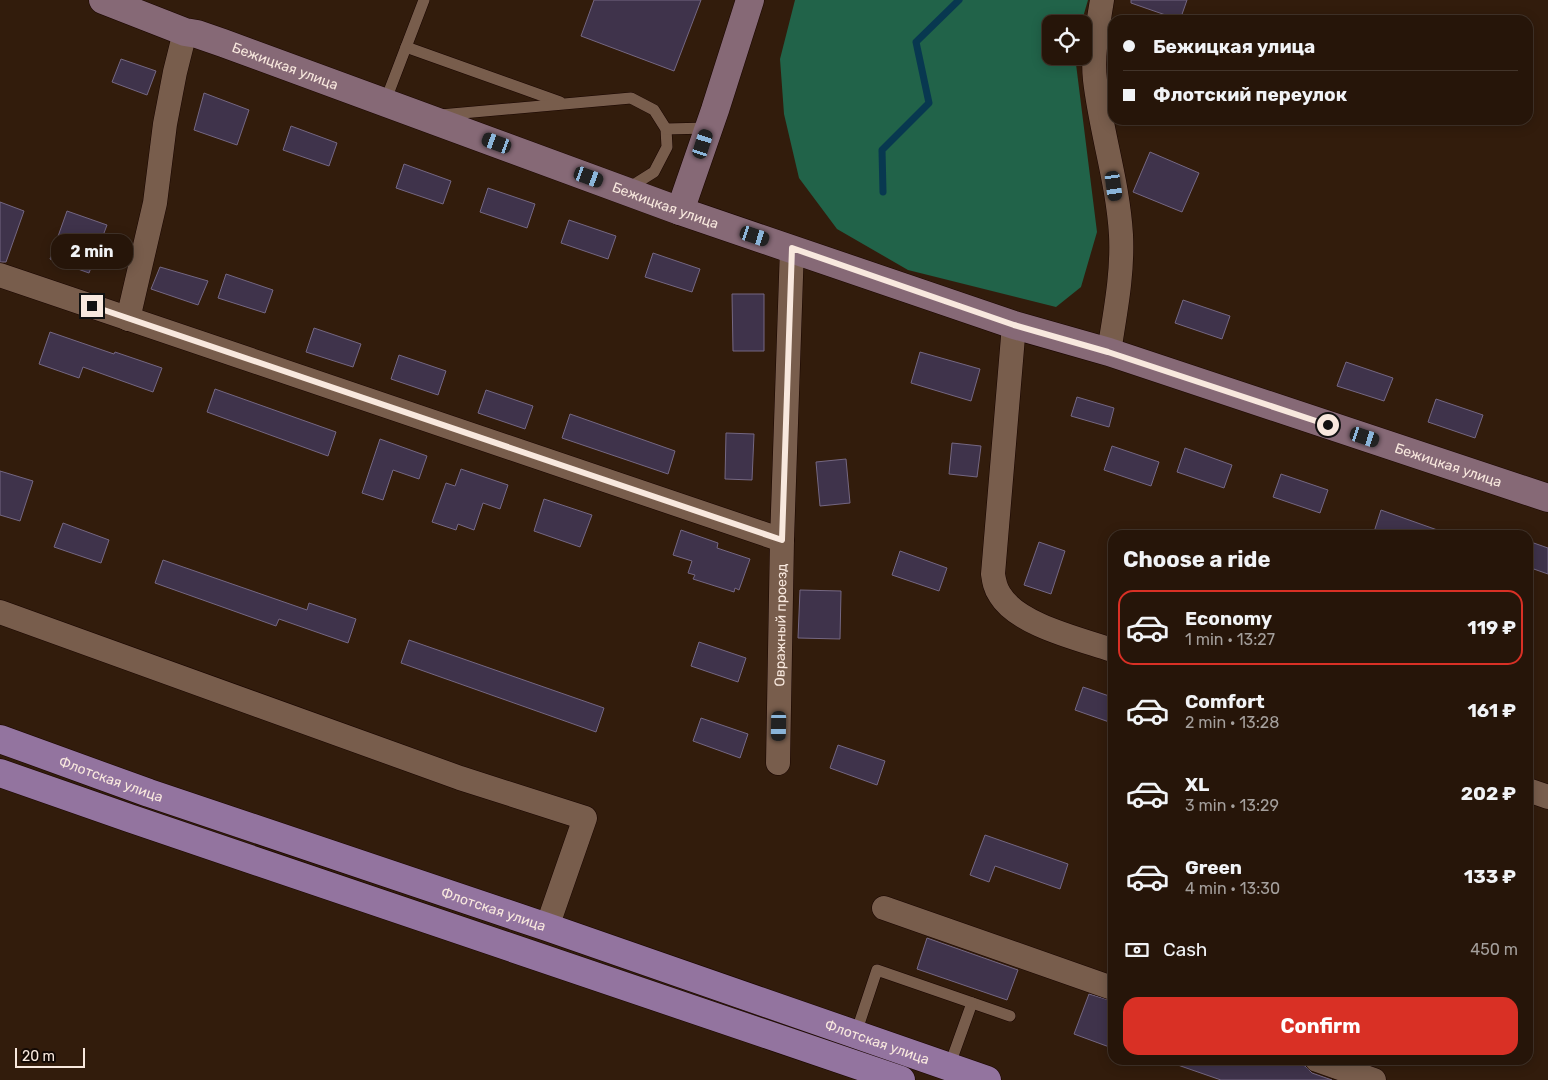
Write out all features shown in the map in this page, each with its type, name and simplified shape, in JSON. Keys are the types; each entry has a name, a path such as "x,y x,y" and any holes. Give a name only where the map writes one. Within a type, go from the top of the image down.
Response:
{"main road":[{"name":"Флотская улица","path":"0,739 149,793 547,927 851,1048 901,1080"},
{"name":"Флотская улица","path":"0,773 147,824 851,1048 949,1067 987,1080"}],"street":[{"name":"Бежицкая улица","path":"103,0 186,32 197,34 385,102 680,211 1014,325 1108,352 1548,498"},
{"path":"680,211 750,0"},
{"path":"1102,0 1095,46 1095,79 1112,170 1121,235 1119,287 1108,352"},
{"path":"128,318 155,203 165,124 175,72 186,32"},
{"name":"Овражный проезд","path":"778,763 782,540 792,248"},
{"path":"0,275 782,540"},
{"path":"1014,325 993,574 995,585 1000,597 1014,611 1035,624 1108,649"},
{"path":"0,612 460,778 585,818 547,927"},
{"path":"1533,792 1548,797"},
{"path":"884,908 1108,987"},
{"path":"1331,1065 1374,1080"}],"lane":[{"path":"385,102 424,0"},
{"path":"406,47 563,103"},
{"path":"423,116 631,98 654,110 666,129 667,147 654,172 626,190"},
{"path":"666,129 708,128"},
{"path":"851,1048 877,970 1010,1016"},
{"path":"949,1067 972,1003"}],"green space":[{"path":"795,0 1088,0 1084,15 1042,15 1042,65 1076,65 1097,232 1081,287 1056,307 908,270 837,229 799,178 784,114 780,59"}],"building":[{"path":"594,0 701,0 674,71 581,36"},
{"path":"1131,0 1187,0 1182,15 1166,15 1131,3"},
{"path":"121,59 156,71 147,95 112,82"},
{"path":"204,93 249,110 237,145 194,130"},
{"path":"291,126 337,143 329,166 283,150"},
{"path":"1150,152 1199,173 1182,212 1133,192"},
{"path":"404,164 451,181 443,204 396,188"},
{"path":"488,188 535,204 527,228 480,212"},
{"path":"0,202 24,211 6,262 0,262"},
{"path":"67,211 107,225 89,273 50,259"},
{"path":"569,220 616,236 608,259 561,243"},
{"path":"653,253 700,269 692,292 645,277"},
{"path":"160,267 208,281 198,305 151,289"},
{"path":"226,274 273,290 265,313 218,298"},
{"path":"732,294 764,294 764,351 733,351"},
{"path":"1183,300 1230,316 1222,339 1175,323"},
{"path":"314,328 361,344 353,367 306,352"},
{"path":"50,332 162,368 153,392 83,367 79,378 39,364"},
{"path":"920,352 980,369 971,401 911,383"},
{"path":"399,355 446,371 438,395 391,379"},
{"path":"1346,362 1393,378 1384,401 1337,386"},
{"path":"215,389 336,432 328,456 207,412"},
{"path":"486,390 533,406 525,429 478,413"},
{"path":"1077,397 1114,408 1109,427 1071,416"},
{"path":"1436,399 1483,415 1475,438 1428,422"},
{"path":"570,414 675,451 668,474 562,438"},
{"path":"726,433 754,434 752,480 725,479"},
{"path":"380,439 427,456 419,479 393,470 383,500 362,493"},
{"path":"952,443 981,446 977,477 949,474"},
{"path":"1112,446 1159,462 1151,486 1104,470"},
{"path":"1185,448 1232,465 1224,488 1177,472"},
{"path":"846,459 850,503 820,506 816,462"},
{"path":"461,469 508,485 500,509 483,503 474,530 458,524 456,530 432,522 446,483 455,486"},
{"path":"0,471 33,481 20,521 0,515"},
{"path":"1281,474 1328,490 1320,513 1273,497"},
{"path":"544,499 592,515 580,547 534,531"},
{"path":"1381,510 1437,530 1375,530"},
{"path":"63,523 109,540 101,563 54,547"},
{"path":"681,530 718,543 717,548 750,559 739,590 735,588 734,592 693,579 695,575 688,573 692,561 673,555"},
{"path":"1039,542 1065,551 1051,594 1024,585"},
{"path":"1533,543 1548,548 1548,574 1533,569"},
{"path":"900,551 947,568 939,591 892,575"},
{"path":"163,560 307,610 309,603 356,619 348,643 279,619 276,626 155,583"},
{"path":"800,590 841,591 840,639 798,638"},
{"path":"409,640 604,708 596,732 401,663"},
{"path":"699,642 746,658 738,682 691,666"},
{"path":"1083,687 1108,696 1108,722 1075,710"},
{"path":"701,718 748,734 740,758 693,741"},
{"path":"838,745 885,761 877,785 830,768"},
{"path":"985,835 1068,864 1060,889 995,866 989,882 970,875"},
{"path":"927,938 1018,970 1007,1000 917,969"},
{"path":"1089,994 1108,1000 1108,1047 1074,1034"},
{"path":"1178,1065 1302,1065 1312,1073 1332,1080 1221,1080"}],"waterway":[{"path":"883,192 882,150 929,103 916,42 959,0"}],"route":[{"path":"92,306 782,540 792,248 1014,325 1108,352 1328,425"}]}
